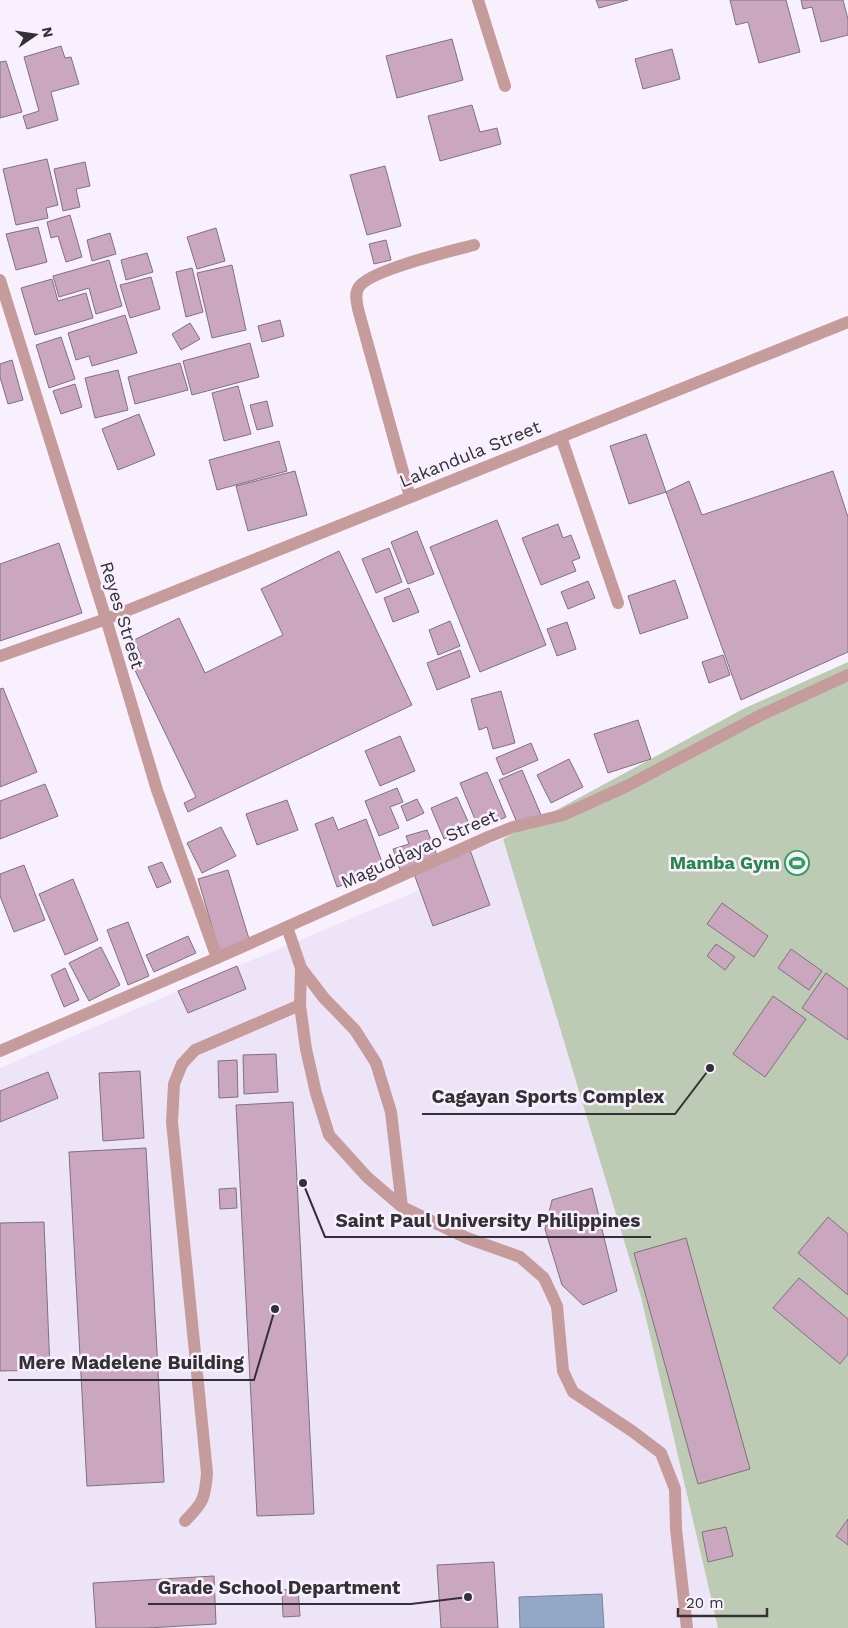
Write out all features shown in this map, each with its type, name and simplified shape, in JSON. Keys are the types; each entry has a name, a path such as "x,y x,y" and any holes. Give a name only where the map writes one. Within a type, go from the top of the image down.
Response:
{"street":[{"path":"478,0 505,86"},
{"path":"410,497 358,309 356,294 359,286 378,274 474,245"},
{"name":"Reyes Street","path":"0,280 106,619 157,790 217,958"},
{"name":"Lakandula Street","path":"0,656 106,619 848,322"},
{"path":"561,437 618,603"},
{"name":"Maguddayao Street","path":"0,1051 217,958 488,837 513,827 563,815 627,786 759,716 848,675"},
{"path":"287,927 301,968 324,998 355,1030 376,1063 391,1112 402,1208"},
{"path":"301,968 300,1005 306,1049 316,1093 329,1135 367,1177 402,1208 467,1238 520,1258 544,1278 557,1306 563,1371 573,1392 632,1431 661,1453 675,1488 676,1529 687,1628"},
{"path":"185,1521 199,1506 205,1494 207,1473 172,1122 174,1084 182,1064 195,1050 300,1005"}],"shaded area":[{"path":"503,839 641,1297 718,1628 0,1628 0,1068 419,890 413,871"}],"green space":[{"path":"848,662 848,1628 718,1628 641,1297 503,839 743,709"}],"water":[{"path":"602,1594 604,1628 520,1628 519,1597"}],"building":[{"path":"596,0 628,0 599,8"},
{"path":"730,0 786,0 800,52 759,63 748,22 736,25"},
{"path":"801,0 843,0 848,19 848,35 821,42 812,7 803,9"},
{"path":"452,39 463,80 397,98 386,56"},
{"path":"61,46 65,58 71,57 79,84 51,92 58,120 27,129 23,116 39,111 24,57"},
{"path":"672,49 680,79 643,89 635,59"},
{"path":"6,61 22,112 0,118 0,62"},
{"path":"472,105 480,132 497,128 501,144 440,161 428,116"},
{"path":"47,159 58,205 46,208 48,218 16,225 3,169"},
{"path":"85,162 90,186 76,189 80,207 63,211 54,169"},
{"path":"385,166 401,226 367,235 350,175"},
{"path":"70,215 82,257 66,262 58,236 51,238 47,222"},
{"path":"38,227 47,262 16,270 6,234"},
{"path":"216,228 225,261 197,269 187,237"},
{"path":"110,233 116,254 92,261 87,240"},
{"path":"386,240 391,260 374,264 369,244"},
{"path":"147,253 153,272 126,280 121,260"},
{"path":"109,260 122,306 96,314 89,288 59,297 53,276"},
{"path":"232,265 246,330 212,338 197,273"},
{"path":"192,268 203,312 186,317 176,272"},
{"path":"151,277 160,309 130,318 120,285"},
{"path":"52,279 58,301 86,293 93,318 35,335 21,288"},
{"path":"125,315 137,353 92,366 89,356 76,360 68,333"},
{"path":"280,320 284,336 262,342 258,326"},
{"path":"190,323 200,339 181,350 172,334"},
{"path":"61,337 75,379 49,388 36,345"},
{"path":"250,343 259,377 192,395 183,361"},
{"path":"12,360 23,400 8,404 0,377 0,364"},
{"path":"180,363 188,390 135,404 128,377"},
{"path":"118,370 128,410 95,418 85,378"},
{"path":"75,384 82,407 61,414 53,391"},
{"path":"238,386 251,434 224,441 212,393"},
{"path":"267,401 273,426 257,430 250,405"},
{"path":"139,414 155,455 118,470 102,429"},
{"path":"646,434 666,492 629,504 610,446"},
{"path":"279,441 287,471 217,490 209,460"},
{"path":"295,471 307,515 248,531 236,486"},
{"path":"833,471 848,517 848,652 741,700 666,492 689,481 702,515"},
{"path":"497,520 546,645 480,672 430,547"},
{"path":"558,524 563,538 571,535 580,558 572,561 576,571 541,585 522,538"},
{"path":"417,531 434,574 408,584 391,542"},
{"path":"59,543 82,613 0,641 0,564"},
{"path":"389,548 402,582 376,593 362,559"},
{"path":"339,551 412,705 188,812 184,803 196,797 130,660 141,655 134,640 179,618 205,673 283,635 261,589"},
{"path":"675,580 688,618 640,634 628,596"},
{"path":"588,581 595,598 568,609 561,592"},
{"path":"409,588 419,612 393,622 384,598"},
{"path":"450,621 460,646 438,655 429,630"},
{"path":"567,622 576,649 557,656 547,629"},
{"path":"460,650 470,677 437,690 427,663"},
{"path":"723,655 730,675 709,683 702,662"},
{"path":"3,688 37,772 0,787 0,689"},
{"path":"501,691 515,743 493,749 487,727 479,730 471,699"},
{"path":"638,720 651,759 608,773 594,734"},
{"path":"400,736 415,771 380,786 365,751"},
{"path":"531,743 538,760 503,775 496,758"},
{"path":"569,759 583,787 551,803 537,775"},
{"path":"522,770 541,815 518,825 499,780"},
{"path":"487,772 506,817 479,829 460,783"},
{"path":"45,784 58,816 0,839 0,801"},
{"path":"397,788 403,802 390,807 399,828 379,836 365,801"},
{"path":"457,797 471,828 444,839 431,808"},
{"path":"417,799 424,813 407,821 401,806"},
{"path":"287,800 298,830 257,845 246,814"},
{"path":"333,817 338,830 366,819 385,870 337,887 315,824"},
{"path":"221,827 236,856 202,873 187,843"},
{"path":"427,830 438,858 400,870 393,849 409,844 406,836"},
{"path":"470,850 490,905 433,926 413,871"},
{"path":"162,862 171,882 157,888 148,867"},
{"path":"24,865 45,920 14,932 0,896 0,874"},
{"path":"228,870 250,942 219,951 198,879"},
{"path":"73,879 98,940 65,955 39,894"},
{"path":"722,903 768,936 754,957 707,924"},
{"path":"128,922 149,976 128,985 107,930"},
{"path":"188,936 196,953 154,972 146,955"},
{"path":"716,944 735,957 725,970 707,956"},
{"path":"101,947 120,985 89,1001 69,963"},
{"path":"791,949 822,971 809,990 778,968"},
{"path":"237,966 246,989 188,1013 178,991"},
{"path":"65,968 79,1000 64,1007 51,975"},
{"path":"826,973 848,989 848,1040 802,1008"},
{"path":"773,996 806,1019 765,1077 733,1054"},
{"path":"276,1054 278,1092 244,1094 243,1055"},
{"path":"237,1060 238,1097 219,1098 218,1061"},
{"path":"140,1071 144,1138 103,1141 99,1073"},
{"path":"48,1072 58,1098 0,1122 0,1091"},
{"path":"293,1102 314,1514 257,1516 236,1105"},
{"path":"146,1148 164,1482 87,1486 69,1152"},
{"path":"236,1188 237,1208 220,1209 219,1189"},
{"path":"592,1188 617,1291 583,1305 562,1285 545,1229 552,1200"},
{"path":"828,1217 848,1234 848,1295 798,1253"},
{"path":"44,1222 50,1370 0,1371 0,1223"},
{"path":"686,1238 750,1469 698,1484 634,1253"},
{"path":"799,1278 848,1319 848,1354 840,1364 773,1308"},
{"path":"848,1519 848,1545 836,1536"},
{"path":"726,1527 733,1556 708,1562 702,1532"},
{"path":"494,1562 498,1628 441,1628 437,1565"},
{"path":"214,1576 216,1624 147,1628 96,1628 93,1583"},
{"path":"298,1589 300,1616 283,1617 282,1590"}],"place":[{"name":"Mamba Gym","path":"797,863"},
{"name":"Cagayan Sports Complex","path":"710,1068"},
{"name":"Saint Paul University Philippines","path":"303,1183"},
{"name":"Mere Madelene Building","path":"275,1309"},
{"name":"Grade School Department","path":"468,1597"}]}
